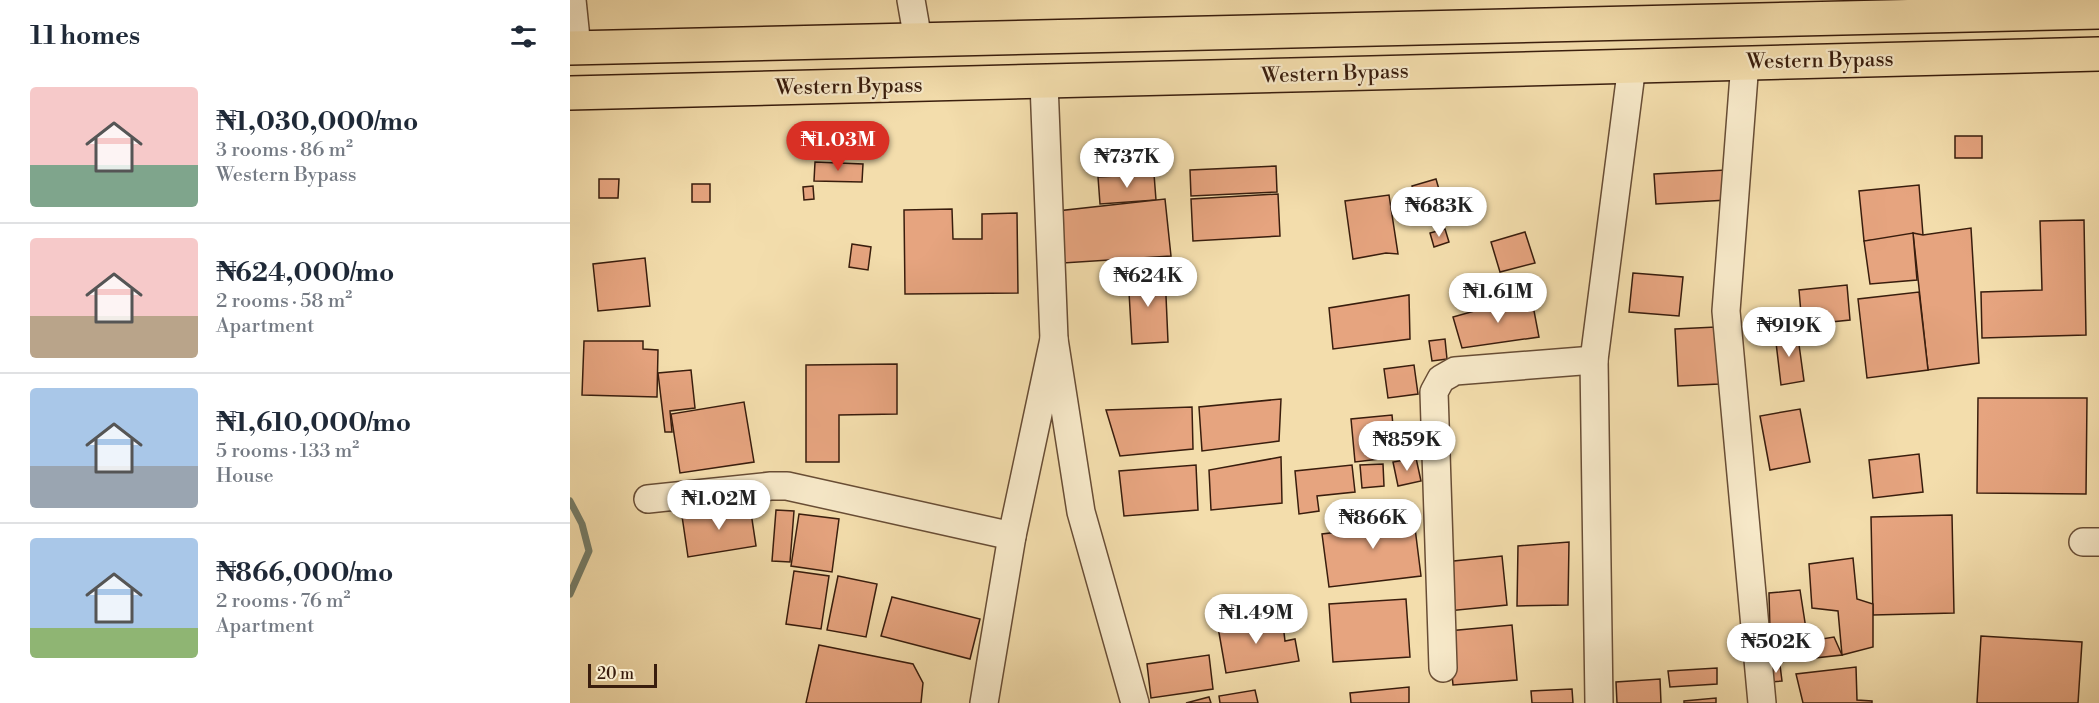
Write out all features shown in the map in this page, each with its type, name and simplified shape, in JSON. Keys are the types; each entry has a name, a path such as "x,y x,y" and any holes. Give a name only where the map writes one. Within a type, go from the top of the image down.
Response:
{"main road":[{"name":"Western Bypass","path":"573,48 918,40 1971,7 2099,12"},
{"name":"Western Bypass","path":"570,93 1044,83 1632,65 2099,54"}],"street":[{"path":"572,0 573,48"},
{"path":"911,0 918,40"},
{"path":"1745,62 1726,311 1761,703"},
{"path":"1599,703 1594,360 1632,65"},
{"path":"1044,83 1054,339 1081,512 1136,703"},
{"path":"984,703 1012,536 1054,339"},
{"path":"1443,668 1434,392 1441,379 1455,371 1594,360"},
{"path":"648,499 787,486 1012,536"}],"building":[{"path":"1955,136 1982,136 1982,158 1955,158"},
{"path":"815,162 863,164 862,182 814,181"},
{"path":"1276,166 1277,192 1191,196 1190,170"},
{"path":"1726,170 1728,200 1656,204 1654,174"},
{"path":"1154,174 1156,200 1100,204 1098,177"},
{"path":"599,179 619,179 618,198 599,198"},
{"path":"1436,179 1447,217 1422,224 1412,186"},
{"path":"692,184 710,184 710,202 692,202"},
{"path":"1919,185 1923,235 1864,241 1859,191"},
{"path":"813,186 814,199 804,200 803,187"},
{"path":"1278,194 1280,236 1193,241 1191,199"},
{"path":"1389,195 1398,254 1386,253 1353,259 1345,201"},
{"path":"1165,199 1171,256 1063,263 1057,211"},
{"path":"952,209 953,239 982,239 982,214 1017,213 1018,293 905,294 904,210"},
{"path":"2084,220 2086,335 1982,338 1981,292 2042,290 2040,221"},
{"path":"1971,228 1979,363 1928,370 1913,233 1923,235"},
{"path":"1445,229 1449,242 1434,247 1430,233"},
{"path":"1525,232 1535,263 1500,272 1491,242"},
{"path":"1913,233 1917,280 1870,284 1864,241"},
{"path":"852,244 871,247 868,270 849,267"},
{"path":"645,258 650,306 598,311 593,264"},
{"path":"1165,273 1168,342 1132,344 1128,275"},
{"path":"1633,273 1683,277 1679,316 1629,312"},
{"path":"1847,285 1850,320 1802,325 1799,290"},
{"path":"1919,292 1928,370 1867,378 1858,299"},
{"path":"1409,295 1410,339 1333,349 1329,308"},
{"path":"1531,295 1539,337 1462,348 1453,317"},
{"path":"1716,327 1719,384 1678,386 1675,329"},
{"path":"1797,330 1804,381 1781,385 1775,334"},
{"path":"1445,339 1447,359 1432,361 1429,341"},
{"path":"584,341 643,341 643,349 658,350 657,397 582,395"},
{"path":"897,364 897,414 839,415 839,462 806,462 806,365"},
{"path":"1414,365 1418,394 1388,398 1384,369"},
{"path":"691,370 695,408 670,411 672,432 665,432 658,373"},
{"path":"1978,398 2087,398 2086,494 1977,493"},
{"path":"1281,399 1279,441 1202,451 1199,407"},
{"path":"744,402 754,462 680,473 671,414"},
{"path":"1192,407 1193,449 1120,456 1106,410"},
{"path":"1800,409 1810,462 1770,470 1760,416"},
{"path":"1392,415 1396,457 1355,462 1351,419"},
{"path":"1919,454 1923,492 1873,498 1869,460"},
{"path":"1281,457 1282,503 1211,510 1209,470"},
{"path":"1416,458 1421,481 1398,486 1393,462"},
{"path":"1383,464 1384,486 1362,488 1360,465"},
{"path":"1196,465 1198,510 1124,516 1119,471"},
{"path":"1352,465 1355,492 1317,496 1319,511 1299,514 1295,471"},
{"path":"750,506 756,546 688,557 682,516"},
{"path":"1398,507 1400,521 1414,520 1421,576 1329,587 1322,534 1356,530 1353,512"},
{"path":"776,510 794,511 790,562 772,561"},
{"path":"799,514 839,519 832,572 791,566"},
{"path":"1952,515 1954,613 1873,615 1871,517"},
{"path":"1569,542 1568,605 1517,606 1518,546"},
{"path":"1502,556 1507,605 1448,611 1444,562"},
{"path":"1853,558 1857,599 1873,604 1873,647 1842,655 1838,611 1812,608 1809,564"},
{"path":"794,571 829,576 821,629 786,624"},
{"path":"838,576 877,584 866,637 827,630"},
{"path":"1800,590 1806,629 1770,632 1769,593"},
{"path":"892,597 980,619 970,659 881,636"},
{"path":"1406,599 1410,657 1333,662 1329,604"},
{"path":"1282,616 1285,641 1295,639 1299,661 1226,673 1218,627"},
{"path":"1512,625 1517,680 1453,685 1448,631"},
{"path":"1981,636 2082,642 2078,703 1977,703"},
{"path":"1834,637 1842,655 1770,663 1766,648"},
{"path":"819,645 913,664 923,683 921,703 806,703"},
{"path":"1209,655 1213,689 1151,698 1147,664"},
{"path":"1780,665 1782,681 1771,682 1769,666"},
{"path":"1856,667 1857,700 1872,701 1872,703 1803,703 1796,674"},
{"path":"1717,668 1717,684 1670,687 1668,671"},
{"path":"1660,679 1661,703 1617,703 1616,682"},
{"path":"1409,687 1409,703 1351,703 1350,693"},
{"path":"1572,689 1573,703 1532,703 1531,691"},
{"path":"1255,690 1258,703 1220,703 1219,696"},
{"path":"1209,697 1211,703 1186,703"},
{"path":"1716,698 1716,703 1684,703 1684,701"}],"waterway":[{"path":"570,501 582,524 589,551 570,594"}]}
